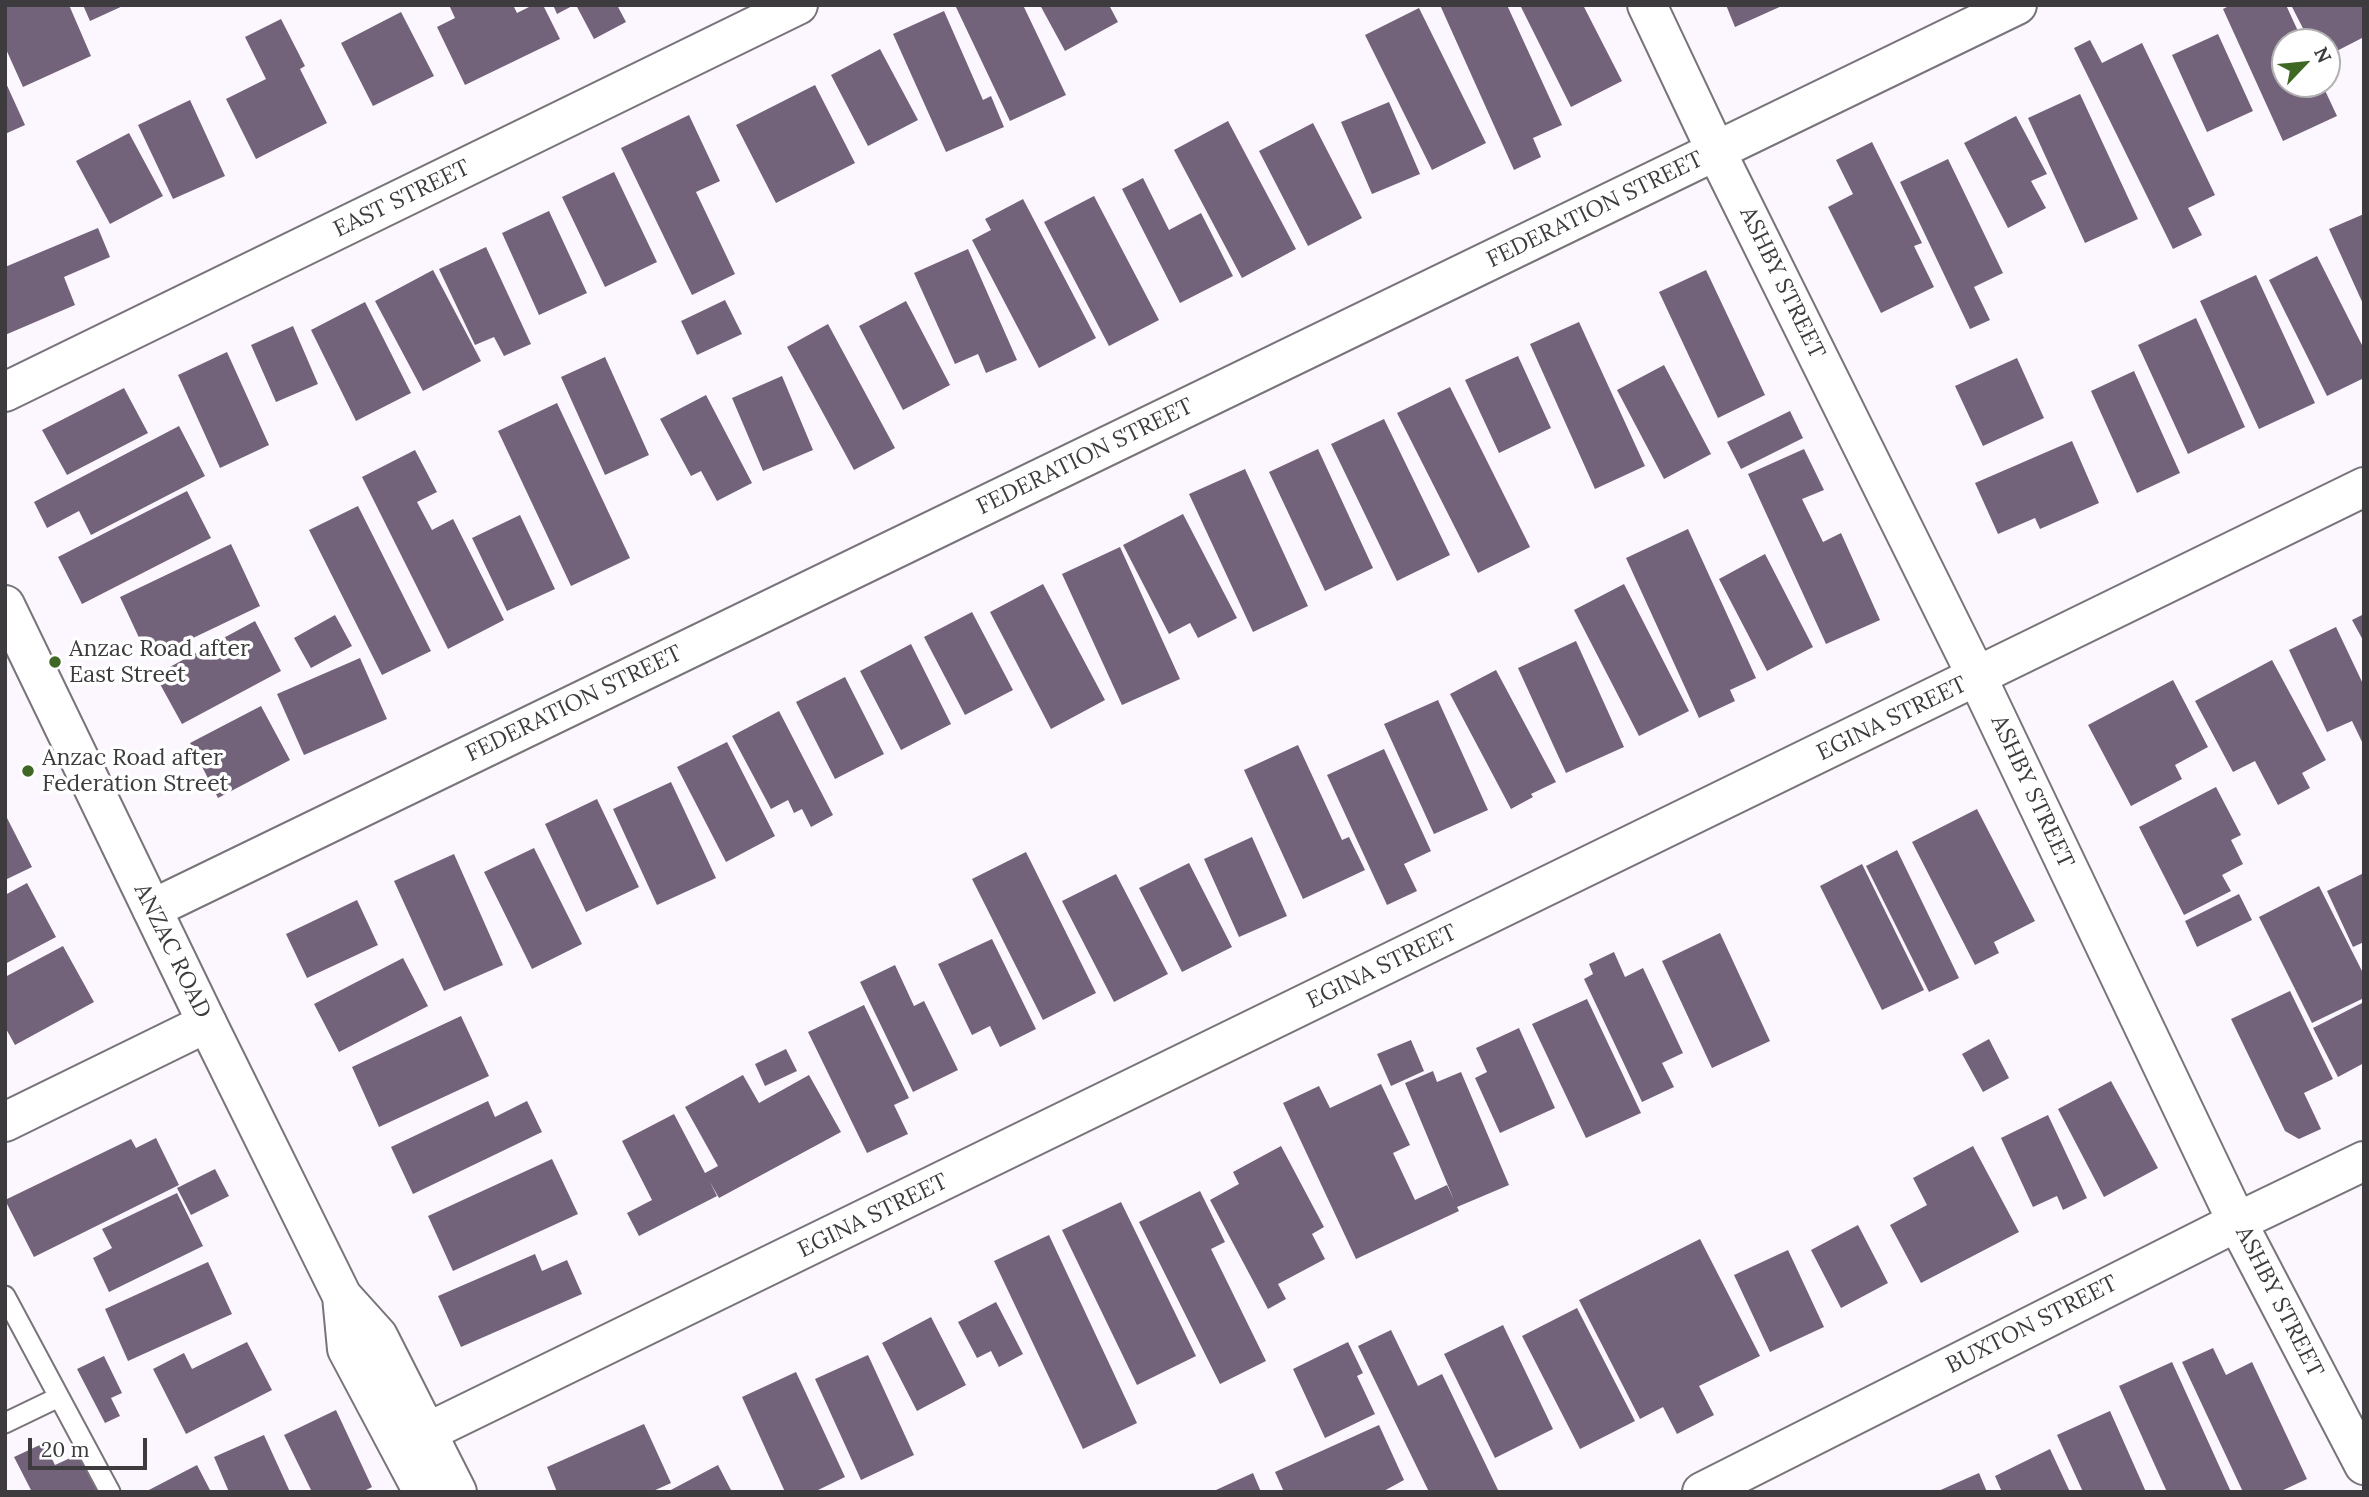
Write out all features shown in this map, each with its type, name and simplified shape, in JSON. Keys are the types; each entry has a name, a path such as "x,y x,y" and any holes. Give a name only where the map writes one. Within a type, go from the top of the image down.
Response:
{"street":[{"name":"EAST STREET","path":"5,392 798,5"},
{"name":"ASHBY STREET","path":"1647,5 1716,151 1978,677 2237,1222 2364,1465"},
{"name":"FEDERATION STREET","path":"152,909 2017,5"},
{"name":"EGINA STREET","path":"414,1440 2364,486"},
{"name":"ANZAC ROAD","path":"5,605 206,1023 342,1296 347,1349 414,1440 457,1492"},
{"path":"5,1122 206,1023"},
{"name":"BUXTON STREET","path":"1702,1492 2237,1222 2364,1161"},
{"name":"ANZAC ROAD","path":"414,1440 423,1492"}],"lane":[{"path":"5,1296 110,1492"},
{"path":"5,1423 59,1397"}],"building":[{"path":"5,5 69,5 91,56 23,87 5,47"},
{"path":"83,5 125,5 90,21"},
{"path":"449,5 513,5 517,13 533,5 543,5 560,39 465,85 437,27 455,18"},
{"path":"553,5 574,5 557,14"},
{"path":"576,5 617,5 626,22 594,39"},
{"path":"955,5 1023,5 1066,95 1010,121"},
{"path":"1040,5 1109,5 1118,22 1065,51"},
{"path":"1440,5 1507,5 1562,125 1533,138 1541,157 1514,170"},
{"path":"1520,5 1583,5 1622,81 1571,107"},
{"path":"1726,5 1784,5 1735,27"},
{"path":"2231,5 2286,5 2297,28 2271,28 2271,98 2329,98 2337,116 2283,141 2223,9"},
{"path":"2291,5 2364,5 2364,37 2341,49 2341,28 2303,28"},
{"path":"1419,8 1486,143 1432,170 1365,35"},
{"path":"944,11 983,100 991,96 1004,127 946,152 893,34"},
{"path":"401,12 434,76 373,106 341,43"},
{"path":"281,19 305,66 300,69 327,123 256,159 226,99 266,79 245,37"},
{"path":"2218,34 2253,111 2207,132 2172,55"},
{"path":"2090,40 2102,63 2142,43 2215,195 2188,208 2202,235 2173,249 2074,48"},
{"path":"880,49 918,120 868,146 831,75"},
{"path":"5,81 25,125 5,134"},
{"path":"815,85 855,163 776,203 736,125"},
{"path":"2080,94 2138,219 2085,243 2028,118"},
{"path":"190,100 225,176 173,199 138,125"},
{"path":"1389,102 1420,174 1372,194 1341,122"},
{"path":"689,115 720,181 696,192 735,274 692,295 621,148"},
{"path":"2016,116 2047,174 2031,181 2046,208 2008,228 1964,143"},
{"path":"1228,121 1296,249 1242,278 1174,150"},
{"path":"1313,123 1362,218 1308,246 1259,151"},
{"path":"129,133 163,196 110,224 76,161"},
{"path":"1872,142 1922,243 1914,246 1934,287 1881,313 1828,207 1853,194 1836,160"},
{"path":"1948,159 2003,273 1974,287 1990,320 1970,329 1900,182"},
{"path":"614,172 657,262 605,287 562,197"},
{"path":"1143,178 1169,230 1201,213 1233,276 1180,303 1122,189"},
{"path":"1094,196 1159,320 1109,346 1044,222"},
{"path":"1023,199 1096,338 1039,368 972,240 991,230 985,219"},
{"path":"549,211 587,293 539,315 502,233"},
{"path":"2364,214 2364,306 2329,229"},
{"path":"98,228 110,257 64,277 75,305 5,335 5,267"},
{"path":"486,247 531,344 504,356 494,337 475,345 439,269"},
{"path":"968,249 1017,360 986,373 978,354 955,364 914,273"},
{"path":"2317,256 2364,349 2364,378 2327,396 2269,280"},
{"path":"433,270 481,361 423,391 375,301"},
{"path":"1706,270 1765,395 1718,418 1659,292"},
{"path":"2256,275 2315,403 2259,429 2200,301"},
{"path":"725,300 742,334 697,355 681,321"},
{"path":"906,301 950,385 903,410 859,326"},
{"path":"365,302 411,393 356,421 311,330"},
{"path":"2196,318 2245,427 2188,454 2138,345"},
{"path":"1579,322 1645,466 1595,489 1530,344"},
{"path":"828,324 895,448 854,470 787,347"},
{"path":"293,326 318,384 276,402 251,345"},
{"path":"227,352 269,445 220,468 178,375"},
{"path":"1518,356 1551,428 1499,453 1465,380"},
{"path":"605,357 649,455 605,475 561,377"},
{"path":"2017,358 2044,418 1983,446 1955,386"},
{"path":"1664,365 1711,454 1664,479 1617,390"},
{"path":"2134,371 2180,473 2137,493 2091,391"},
{"path":"782,376 813,450 763,471 732,398"},
{"path":"1450,387 1530,547 1478,573 1397,413"},
{"path":"124,388 148,433 67,475 42,430"},
{"path":"706,395 752,483 717,501 701,471 691,476 660,419"},
{"path":"557,403 630,558 571,586 498,431"},
{"path":"1790,411 1803,438 1741,469 1727,442"},
{"path":"1384,419 1450,555 1397,581 1331,444"},
{"path":"179,426 205,476 91,535 79,511 47,528 34,502"},
{"path":"2072,441 2099,503 2040,529 2035,518 1998,534 1975,483"},
{"path":"1318,449 1373,568 1325,591 1269,472"},
{"path":"1804,449 1824,490 1802,499 1823,542 1841,533 1880,620 1826,644 1748,474"},
{"path":"415,450 437,492 417,502 432,530 453,519 504,620 448,649 362,477"},
{"path":"1245,469 1308,606 1253,632 1189,494"},
{"path":"187,491 211,538 82,604 58,557"},
{"path":"358,506 431,651 382,675 309,530"},
{"path":"1183,514 1237,618 1198,638 1190,623 1169,634 1123,545"},
{"path":"520,515 555,589 507,611 472,538"},
{"path":"1688,529 1756,678 1730,690 1735,701 1699,718 1626,558"},
{"path":"231,544 260,606 149,659 120,597"},
{"path":"1120,547 1180,679 1122,705 1062,574"},
{"path":"1765,554 1813,647 1767,671 1719,579"},
{"path":"1043,584 1105,700 1051,729 990,612"},
{"path":"1624,584 1689,711 1639,736 1574,610"},
{"path":"972,612 1013,690 965,715 924,637"},
{"path":"2364,614 2364,642 2352,620"},
{"path":"335,615 352,646 311,668 294,638"},
{"path":"255,621 281,671 182,724 155,675"},
{"path":"2336,627 2364,686 2364,746 2352,721 2327,732 2289,650"},
{"path":"1576,641 1624,747 1566,773 1518,668"},
{"path":"911,644 951,724 901,750 860,671"},
{"path":"360,658 387,719 304,755 277,694"},
{"path":"2272,660 2326,760 2302,773 2310,788 2278,805 2255,761 2233,772 2195,701"},
{"path":"1496,670 1556,782 1531,794 1533,797 1511,809 1450,694"},
{"path":"845,677 884,754 835,779 796,702"},
{"path":"2173,680 2208,747 2175,765 2182,779 2131,806 2088,725"},
{"path":"1438,700 1488,810 1434,834 1384,724"},
{"path":"261,706 290,760 218,798 190,743"},
{"path":"779,711 833,815 811,827 802,809 794,813 788,800 771,809 732,736"},
{"path":"727,742 775,836 726,862 677,767"},
{"path":"1298,745 1342,840 1349,837 1365,870 1303,899 1244,770"},
{"path":"1384,749 1431,851 1404,864 1417,891 1387,905 1327,775"},
{"path":"671,782 716,878 657,905 613,809"},
{"path":"2216,787 2241,835 2231,840 2243,864 2222,875 2231,891 2184,915 2139,827"},
{"path":"597,799 639,887 586,912 545,824"},
{"path":"1977,809 2035,921 1994,942 1999,953 1975,965 1912,842"},
{"path":"5,814 32,867 5,880"},
{"path":"1252,837 1287,916 1239,937 1204,859"},
{"path":"534,848 582,944 532,969 484,872"},
{"path":"1897,850 1959,978 1929,992 1866,866"},
{"path":"1026,852 1096,993 1043,1020 972,879"},
{"path":"454,854 503,965 444,991 394,881"},
{"path":"1189,863 1232,947 1182,972 1139,888"},
{"path":"1862,864 1924,990 1882,1010 1820,886"},
{"path":"2364,873 2364,942 2353,947 2327,891"},
{"path":"1116,874 1168,974 1114,1002 1062,901"},
{"path":"27,883 56,937 5,964 5,895"},
{"path":"2319,886 2364,975 2364,998 2312,1023 2259,917"},
{"path":"2239,894 2252,920 2197,947 2185,921"},
{"path":"357,900 378,945 307,978 286,934"},
{"path":"1720,933 1770,1041 1712,1068 1662,961"},
{"path":"992,939 1036,1029 1000,1047 990,1026 972,1035 938,964"},
{"path":"63,946 94,1002 15,1045 5,1027 5,977"},
{"path":"1614,952 1625,977 1643,968 1683,1053 1662,1063 1674,1087 1642,1102 1584,979 1593,974 1589,964"},
{"path":"403,958 428,1006 339,1052 314,1004"},
{"path":"895,965 914,1006 924,1001 958,1070 913,1092 860,982"},
{"path":"2290,991 2333,1079 2304,1093 2321,1129 2299,1139 2285,1131 2231,1019"},
{"path":"1587,999 1641,1113 1586,1138 1532,1024"},
{"path":"2364,1002 2364,1063 2338,1077 2313,1028"},
{"path":"864,1005 909,1098 894,1105 908,1134 867,1153 808,1032"},
{"path":"461,1016 489,1076 379,1127 352,1067"},
{"path":"1519,1028 1555,1108 1500,1133 1475,1078 1487,1072 1476,1048"},
{"path":"1989,1039 2009,1078 1983,1092 1962,1054"},
{"path":"1411,1040 1424,1071 1391,1086 1377,1054"},
{"path":"786,1049 797,1071 765,1086 755,1064"},
{"path":"1433,1071 1437,1082 1461,1072 1509,1185 1457,1207 1459,1211 1356,1259 1283,1103 1319,1086 1330,1108 1381,1084 1410,1145 1393,1153 1415,1200 1447,1185 1454,1200 1405,1083"},
{"path":"743,1075 759,1103 809,1075 841,1132 719,1198 710,1182 717,1196 639,1236 627,1213 652,1200 622,1141 674,1114 705,1173 718,1166 685,1107"},
{"path":"2111,1081 2158,1168 2104,1197 2058,1109"},
{"path":"488,1101 495,1117 527,1101 542,1132 413,1194 391,1147"},
{"path":"2048,1115 2087,1198 2063,1210 2057,1196 2033,1207 2001,1138"},
{"path":"156,1138 179,1185 34,1257 5,1200 131,1139 136,1148"},
{"path":"1281,1146 1324,1227 1312,1234 1325,1259 1278,1284 1286,1299 1268,1309 1210,1200 1239,1184 1233,1172"},
{"path":"1973,1146 2019,1232 1921,1283 1890,1225 1927,1205 1913,1178"},
{"path":"552,1159 578,1214 453,1271 428,1216"},
{"path":"215,1169 229,1196 191,1215 177,1188"},
{"path":"1200,1191 1225,1242 1211,1249 1266,1361 1220,1384 1139,1222"},
{"path":"177,1193 203,1246 109,1292 93,1258 112,1248 102,1229"},
{"path":"1121,1202 1196,1356 1137,1385 1062,1230"},
{"path":"1858,1225 1888,1283 1841,1308 1811,1250"},
{"path":"1049,1235 1137,1423 1083,1449 994,1261"},
{"path":"1700,1239 1760,1356 1699,1386 1714,1415 1677,1434 1663,1407 1640,1419 1579,1300"},
{"path":"1788,1250 1824,1327 1770,1352 1734,1275"},
{"path":"535,1254 542,1271 567,1260 582,1294 461,1347 438,1296"},
{"path":"208,1262 232,1314 128,1361 105,1309"},
{"path":"996,1302 1023,1354 999,1367 991,1351 977,1358 958,1322"},
{"path":"1577,1308 1635,1421 1580,1449 1522,1336"},
{"path":"931,1317 966,1385 917,1411 882,1343"},
{"path":"1503,1325 1553,1429 1495,1458 1444,1354"},
{"path":"1391,1330 1418,1386 1442,1374 1499,1492 1429,1492 1358,1346"},
{"path":"247,1342 272,1390 186,1434 153,1369 184,1353 192,1369"},
{"path":"1348,1342 1363,1373 1357,1376 1375,1414 1325,1438 1293,1369"},
{"path":"2213,1348 2226,1375 2252,1362 2307,1479 2279,1492 2243,1492 2182,1362"},
{"path":"868,1355 914,1455 861,1480 815,1379"},
{"path":"104,1356 122,1393 111,1398 120,1416 105,1423 77,1369"},
{"path":"2172,1362 2231,1492 2167,1492 2119,1386"},
{"path":"796,1372 845,1477 814,1492 785,1492 742,1397"},
{"path":"336,1410 372,1487 362,1492 312,1492 284,1435"},
{"path":"2110,1411 2146,1492 2083,1492 2057,1435"},
{"path":"644,1424 671,1483 651,1492 557,1492 547,1467"},
{"path":"1379,1425 1404,1480 1382,1492 1284,1492 1275,1472"},
{"path":"264,1435 290,1492 229,1492 214,1457"},
{"path":"44,1443 55,1465 81,1453 100,1492 32,1492 14,1457"},
{"path":"2050,1449 2070,1492 2002,1492 1995,1476"},
{"path":"197,1465 211,1492 145,1492"},
{"path":"718,1465 732,1492 667,1492"},
{"path":"1253,1473 1261,1492 1216,1490"},
{"path":"1979,1473 1987,1492 1936,1492"}],"place":[{"name":"Anzac Road after East Street","path":"55,662"},
{"name":"Anzac Road after Federation Street","path":"28,771"}]}
